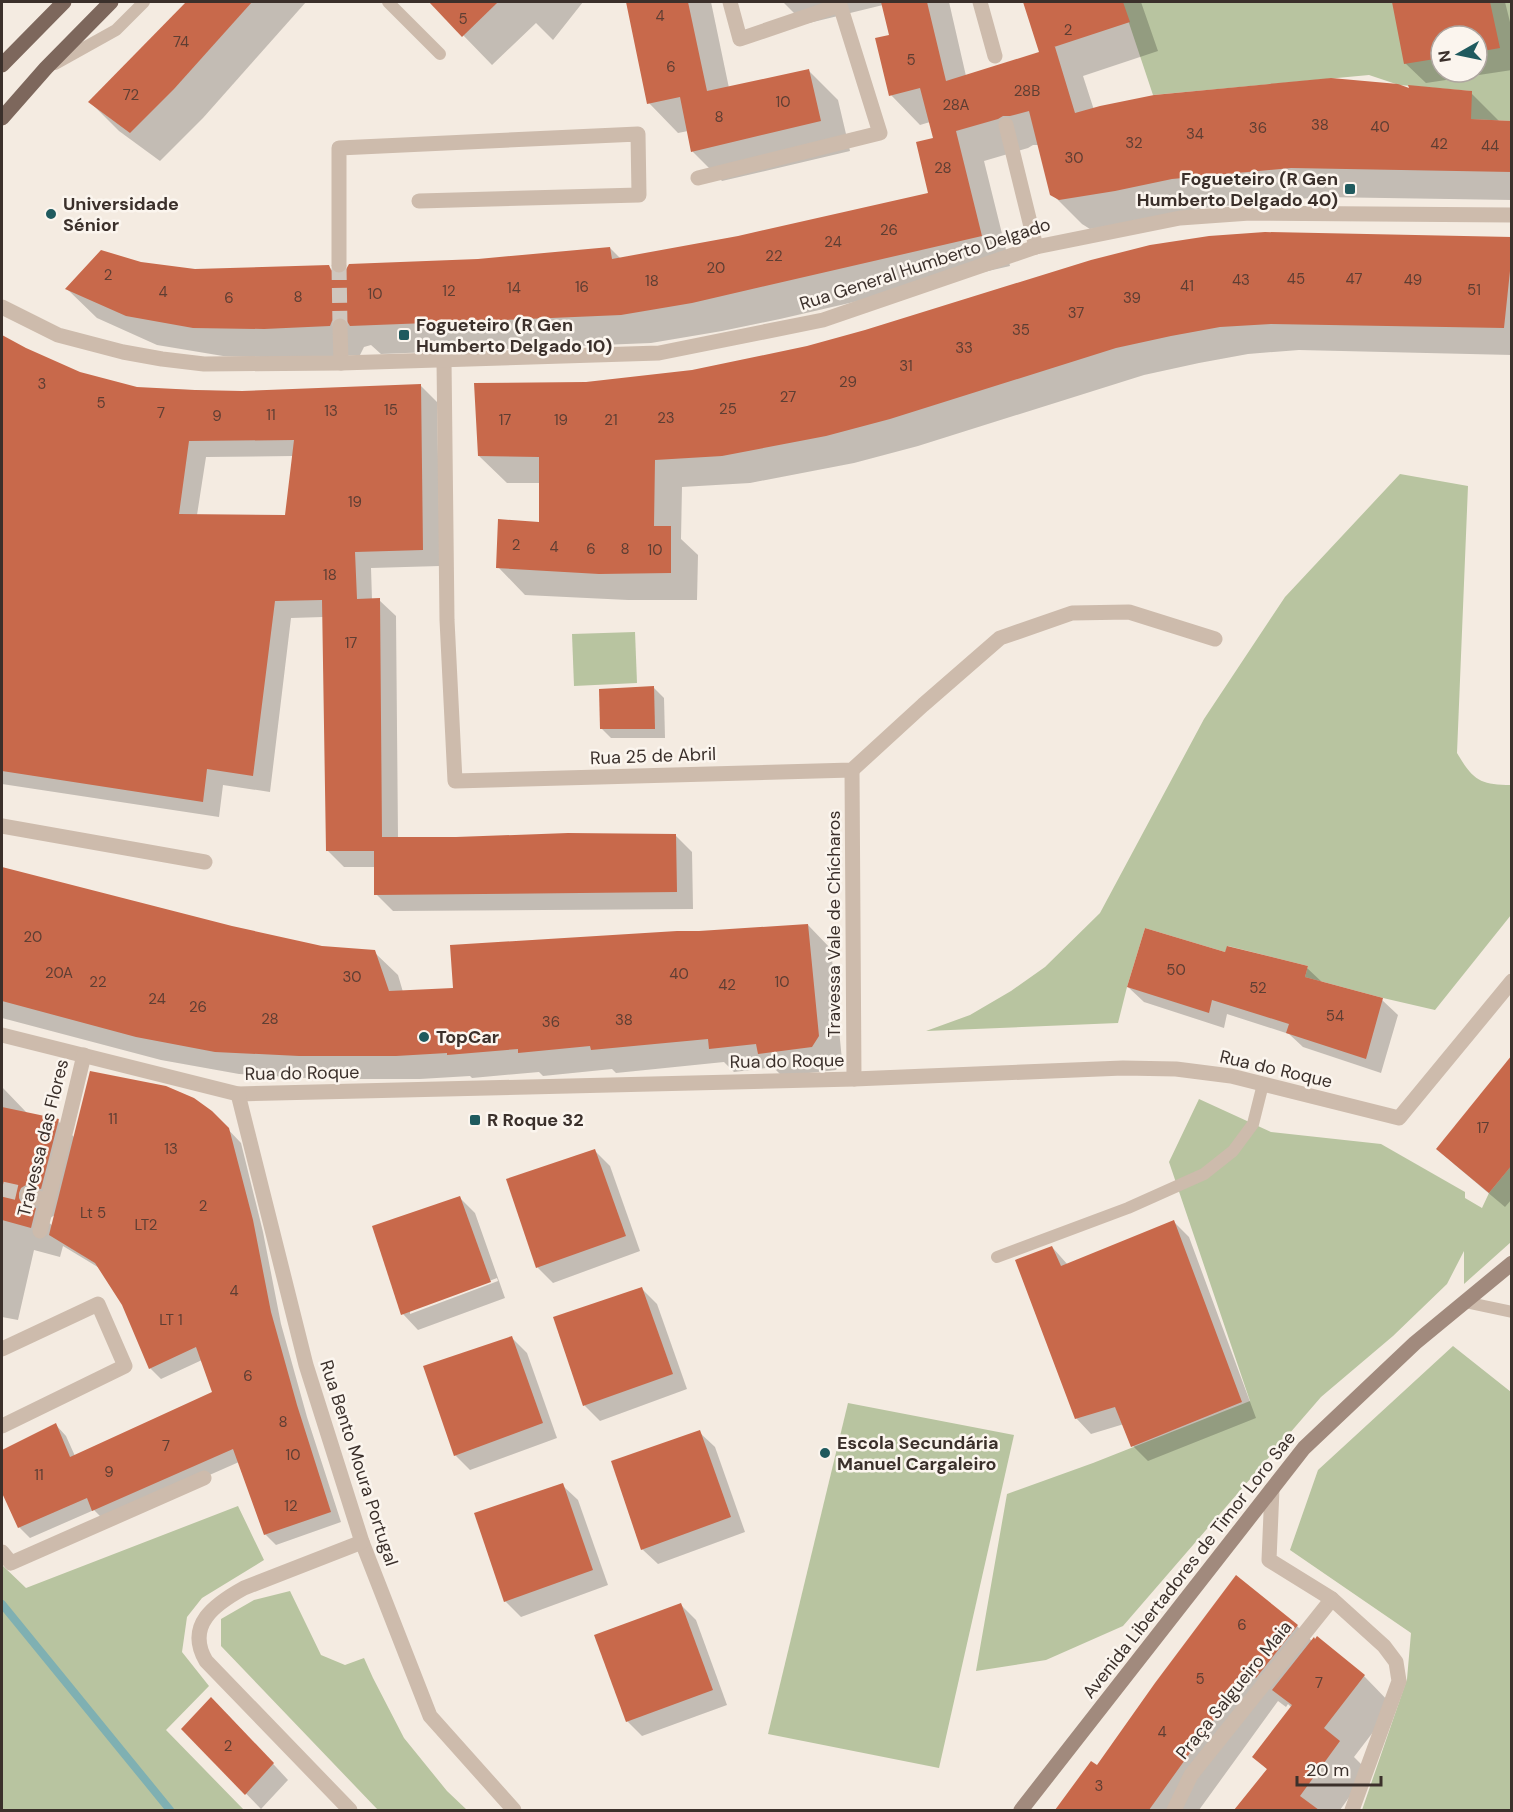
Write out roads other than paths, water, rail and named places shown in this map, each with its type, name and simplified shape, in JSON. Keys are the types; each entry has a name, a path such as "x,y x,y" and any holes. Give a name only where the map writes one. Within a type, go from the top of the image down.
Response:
{"main road":[{"path":"2,65 64,2"},
{"path":"2,118 46,68 111,2"},
{"name":"Avenida Libertadores de Timor Loro Sae","path":"1021,1810 1304,1448 1415,1343 1512,1263"}],"street":[{"path":"698,178 880,133 840,5 740,39 730,2"},
{"path":"980,2 995,56"},
{"path":"1006,125 1036,247"},
{"path":"339,265 339,148 638,134 639,195 419,201"},
{"name":"Rua General Humberto Delgado","path":"2,307 58,335 123,352 204,364 341,363 659,353 823,320 1036,247 1180,218 1250,213 1512,215"},
{"path":"340,326 341,363"},
{"name":"Rua 25 de Abril","path":"444,360 447,620 455,781 852,770"},
{"path":"852,770 1000,638 1072,613 1129,612 1215,639"},
{"name":"Travessa Vale de Chícharos","path":"852,770 854,1078"},
{"path":"2,826 205,862"},
{"name":"Rua do Roque","path":"2,1035 238,1095 1123,1068 1176,1069 1231,1076 1399,1118 1512,981"},
{"name":"Travessa das Flores","path":"40,1231 84,1055"},
{"name":"Rua Bento Moura Portugal","path":"238,1095 306,1365 362,1542 430,1716 514,1810"},
{"path":"28,1195 48,1201"},
{"path":"2,1349 98,1304 125,1366 2,1426"},
{"path":"2,1552 11,1563 204,1478"},
{"path":"1272,1489 1269,1560 1332,1599 1384,1646 1396,1662 1399,1681 1352,1810"},
{"path":"350,1810 206,1661 198,1641 199,1630 204,1620 228,1597 244,1588 362,1542"},
{"name":"Praça Salgueiro Maia","path":"1174,1810 1191,1775 1332,1599"}],"lane":[{"path":"46,68 116,30 144,2"},
{"path":"388,2 440,54"},
{"path":"997,1257 1128,1208 1204,1174 1233,1151 1253,1124 1263,1084"},
{"path":"1465,1302 1512,1312"}],"waterway":[{"path":"2,1604 170,1810"}],"tunnel":[{"path":"339,265 340,326"},
{"path":"2,1189 28,1195"}],"place":[{"name":"Fogueteiro (R Gen Humberto Delgado 40)","path":"1350,189"},
{"name":"Universidade Sénior","path":"51,214"},
{"name":"Fogueteiro (R Gen Humberto Delgado 10)","path":"404,335"},
{"name":"TopCar","path":"424,1037"},
{"name":"R Roque 32","path":"475,1120"},
{"name":"Escola Secundária Manuel Cargaleiro","path":"825,1453"}]}
